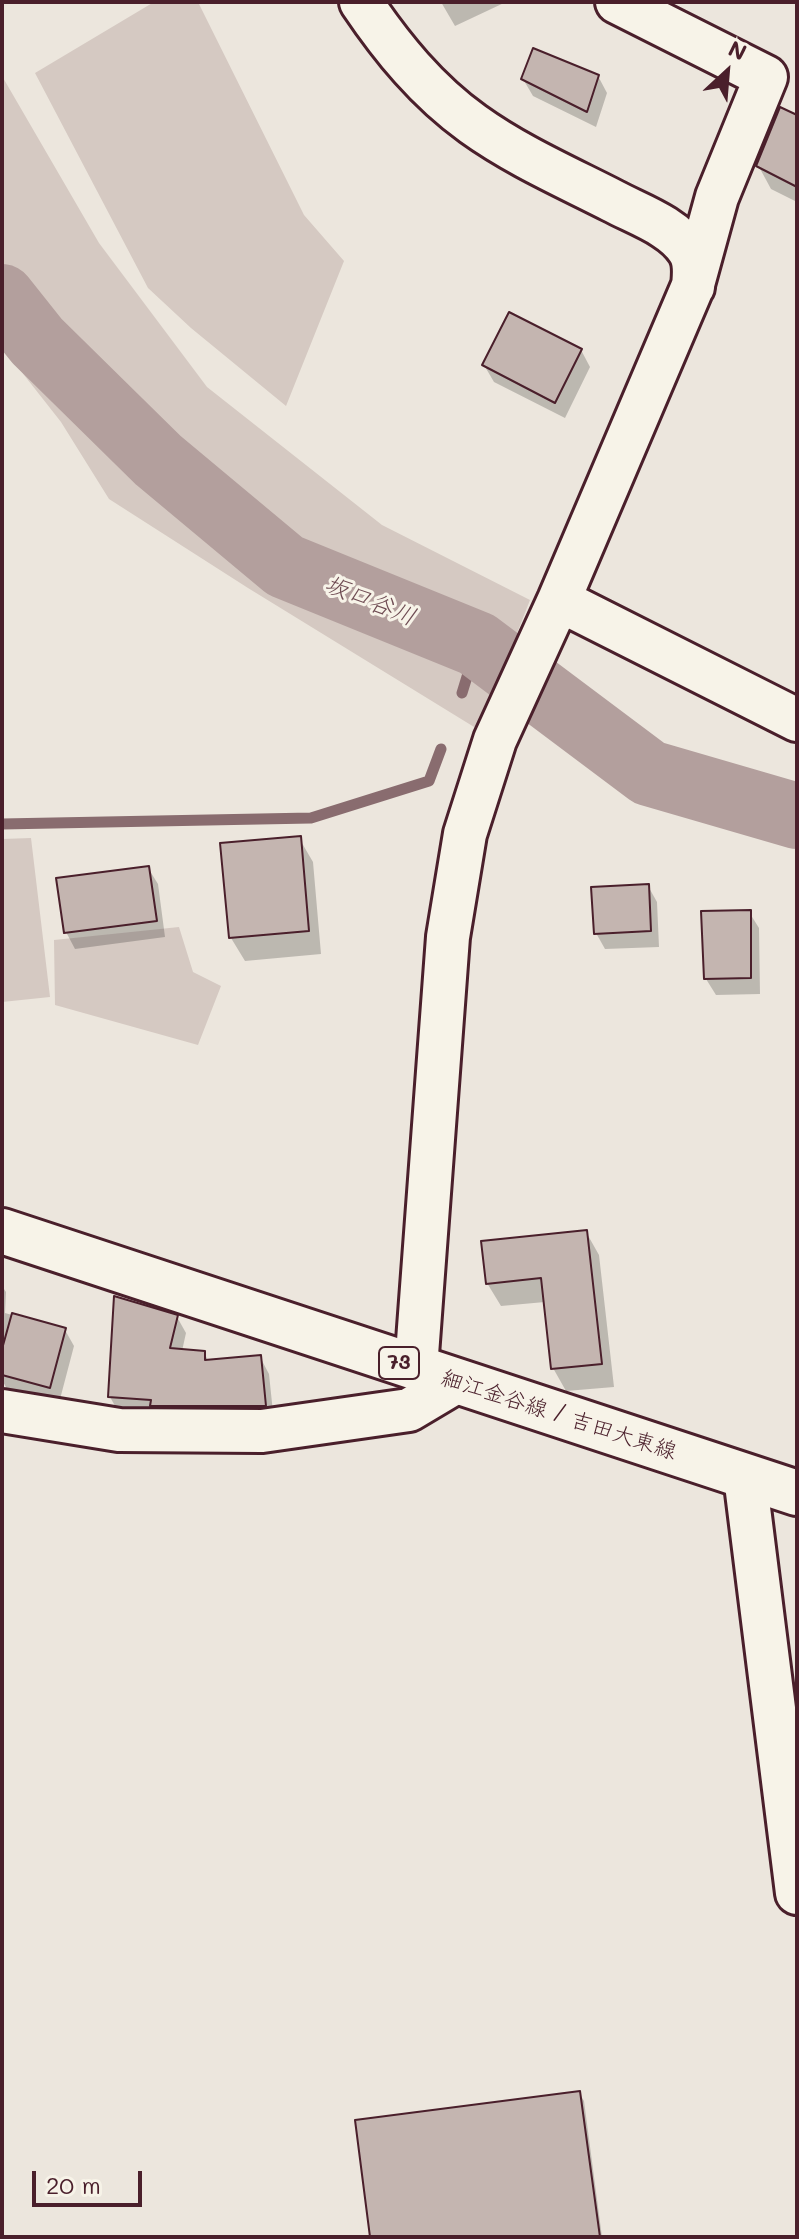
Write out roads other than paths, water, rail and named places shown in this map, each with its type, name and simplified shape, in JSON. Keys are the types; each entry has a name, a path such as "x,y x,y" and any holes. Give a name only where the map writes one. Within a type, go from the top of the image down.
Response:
{"main road":[{"name":"細江金谷線 / 吉田大東線","path":"2,1231 797,1493"}],"street":[{"path":"361,2 383,36 409,67 471,123 508,148 669,231 690,253 694,267 692,288"},
{"path":"2,1411 119,1430 262,1431 409,1410 436,1375 448,937 465,834 504,719 692,288 717,197 766,77 617,2"},
{"path":"555,607 797,720"},
{"path":"745,1476 797,1893"}],"waterway":[{"name":"坂口谷川","path":"2,297 37,341 158,460 285,566 477,644 649,773 797,816"},
{"path":"462,693 477,644"},
{"path":"2,824 311,818 429,781 441,749"}]}
